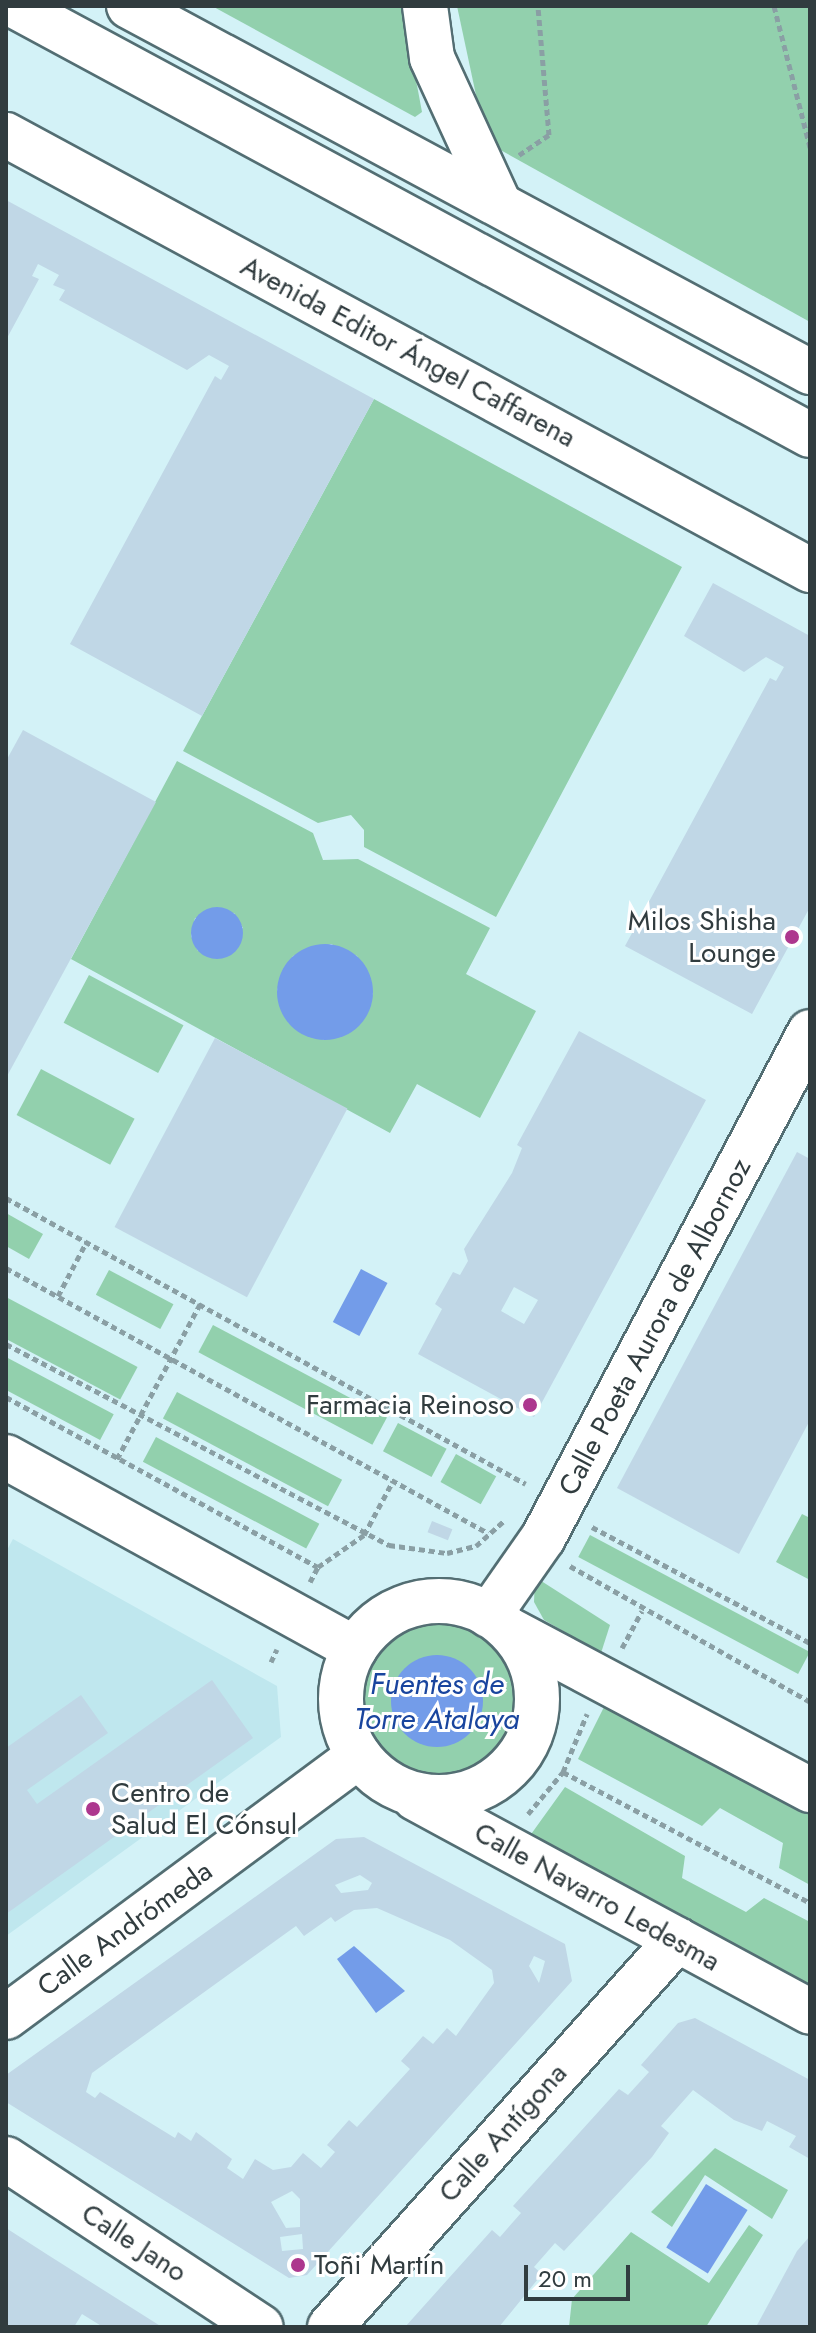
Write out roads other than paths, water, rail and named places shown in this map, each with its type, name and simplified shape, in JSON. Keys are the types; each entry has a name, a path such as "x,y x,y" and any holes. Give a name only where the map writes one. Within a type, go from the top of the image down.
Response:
{"main road":[{"path":"15,6 810,435"},
{"path":"129,6 491,188 810,372"},
{"path":"425,6 432,58 491,188"},
{"name":"Avenida Editor Ángel Caffarena","path":"6,135 810,570"},
{"name":"Calle Poeta Aurora de Albornoz","path":"500,1623 537,1535 810,1032"},
{"path":"6,1457 355,1649"},
{"path":"500,1623 531,1662 538,1696 523,1753 502,1776 460,1796 416,1795 372,1769 343,1723 341,1688 355,1649 401,1608 448,1601 500,1623 810,1790"},
{"name":"Calle Navarro Ledesma","path":"372,1769 810,2012"},
{"name":"Calle Andrómeda","path":"6,2017 372,1769"},
{"name":"Calle Antígona","path":"330,2327 677,1940"},
{"name":"Calle Jano","path":"6,2159 261,2327"}],"water":[{"path":"217,907 236,914 243,933 236,952 217,959 198,952 191,933 198,914"},
{"path":"325,944 343,948 359,958 369,974 373,992 369,1010 359,1026 343,1036 325,1040 307,1036 291,1026 281,1010 277,992 281,974 291,958 307,948"},
{"path":"361,1269 387,1283 359,1336 333,1322"},
{"name":"Fuentes de Torre Atalaya","path":"437,1655 454,1659 469,1669 479,1684 483,1701 479,1718 469,1733 454,1743 437,1747 420,1743 405,1733 395,1718 391,1701 395,1684 405,1669 420,1659"},
{"path":"354,1946 405,1991 376,2013 337,1959"},
{"path":"706,2184 748,2210 708,2274 666,2248"}],"place":[{"name":"Milos Shisha Lounge","path":"792,937"},
{"name":"Farmacia Reinoso","path":"530,1405"},
{"name":"Centro de Salud El Cónsul","path":"93,1809"},
{"name":"Toñi Martín","path":"298,2265"}]}
